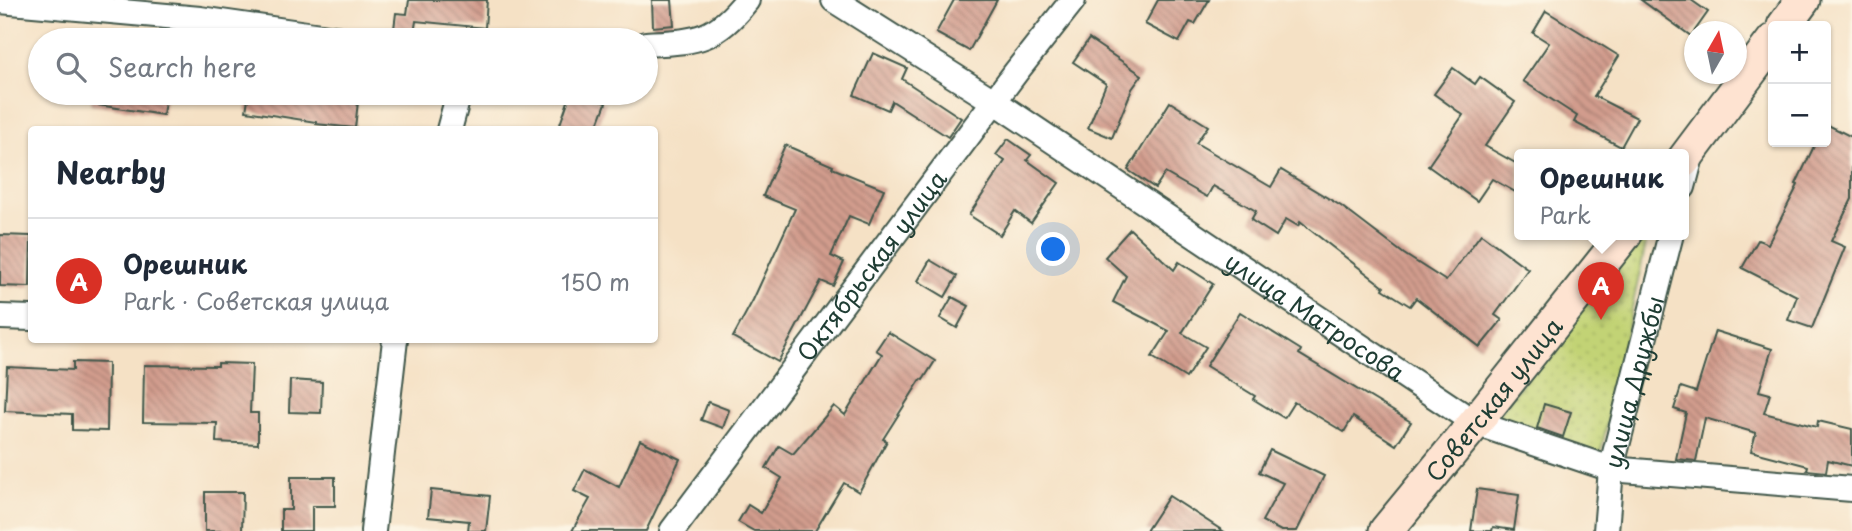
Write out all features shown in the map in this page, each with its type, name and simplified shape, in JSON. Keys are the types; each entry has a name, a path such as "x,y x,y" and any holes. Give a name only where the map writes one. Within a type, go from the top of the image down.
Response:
{"street":[{"path":"658,43 705,37 723,27 747,0"},
{"name":"улица Матросова","path":"834,0 995,102 1475,423 1611,469 1852,489"},
{"name":"Октябрьская улица","path":"672,531 1073,0"},
{"path":"1788,21 1803,0"},
{"path":"0,1 200,19 264,28"},
{"path":"1689,154 1768,48"},
{"path":"451,126 456,105"},
{"name":"Советская улица","path":"1386,531 1620,240"},
{"name":"улица Дружбы","path":"1606,531 1611,469 1669,240"},
{"path":"0,317 28,318"},
{"path":"373,531 395,343"}],"green space":[{"path":"1636,240 1647,240 1600,456 1495,418"}],"building":[{"path":"409,0 487,0 485,28 416,21 415,28 394,28 396,13 407,14"},
{"path":"652,0 672,0 674,25 653,27"},
{"path":"954,0 997,0 969,51 936,33"},
{"path":"1158,0 1209,0 1195,24 1190,22 1179,42 1145,24"},
{"path":"1641,0 1691,0 1708,12 1702,21 1684,21 1684,31"},
{"path":"1546,11 1619,56 1594,96 1637,118 1621,147 1574,122 1577,116 1523,81 1549,43 1533,33"},
{"path":"1089,39 1142,75 1132,89 1112,138 1088,128 1106,84 1073,62"},
{"path":"873,53 907,68 902,79 961,118 948,137 892,101 888,110 854,95"},
{"path":"1453,68 1475,84 1480,77 1515,102 1485,146 1514,162 1514,191 1492,179 1477,201 1428,166 1463,115 1434,94"},
{"path":"1170,102 1208,126 1196,143 1271,187 1281,170 1341,206 1404,254 1446,281 1481,234 1528,269 1495,315 1502,320 1480,347 1416,298 1410,306 1383,289 1384,287 1300,222 1298,226 1286,219 1276,236 1251,220 1256,211 1213,186 1207,197 1165,173 1155,188 1128,170"},
{"path":"98,105 164,105 163,115"},
{"path":"247,105 358,105 355,126 316,124 246,111"},
{"path":"567,105 605,105 597,126 559,126"},
{"path":"1831,126 1852,137 1852,199 1831,241 1845,247 1812,328 1788,320 1797,296 1742,268 1758,240 1768,244 1798,185 1796,184 1814,147 1831,147"},
{"path":"1008,139 1031,155 1027,160 1059,183 1031,223 1015,211 1000,235 969,215 1005,161 996,155"},
{"path":"785,145 884,189 869,224 849,216 831,256 844,262 833,286 821,281 778,362 733,337 795,209 763,196"},
{"path":"1130,229 1174,270 1179,262 1213,284 1182,333 1206,347 1186,378 1152,357 1169,331 1113,302 1126,276 1105,257"},
{"path":"0,235 28,236 28,287 0,286"},
{"path":"930,260 957,276 945,297 918,281"},
{"path":"952,297 969,306 957,328 940,318"},
{"path":"1240,312 1301,350 1299,354 1411,422 1396,445 1353,417 1344,432 1294,402 1284,418 1253,399 1255,396 1206,366"},
{"path":"1715,331 1772,349 1759,391 1770,394 1764,413 1817,427 1818,421 1852,429 1852,466 1828,460 1826,472 1807,470 1808,466 1751,451 1756,433 1705,418 1696,461 1676,459 1686,413 1674,409 1681,387 1696,392"},
{"path":"888,332 935,361 883,439 887,441 859,492 844,483 815,531 754,531 738,522 748,505 761,513 782,478 766,468 779,446 793,454 834,406 845,415 882,354 876,350"},
{"path":"73,362 108,363 107,431 72,430 72,414 5,411 7,367 73,370"},
{"path":"218,363 252,364 250,413 258,413 258,444 216,442 217,423 143,422 144,365 218,366"},
{"path":"290,380 322,382 321,413 289,412"},
{"path":"708,402 729,410 723,428 701,420"},
{"path":"1544,404 1571,412 1563,437 1537,428"},
{"path":"640,440 680,459 646,531 572,531 590,499 574,491 585,469 619,487"},
{"path":"1270,450 1324,476 1297,531 1281,531 1262,521 1283,483 1259,472"},
{"path":"291,477 335,477 335,506 312,506 312,531 281,531 281,510 291,510"},
{"path":"1477,489 1519,495 1514,530 1493,527 1492,531 1471,531"},
{"path":"431,490 490,496 486,531 468,531 469,521 428,517"},
{"path":"205,492 243,492 242,531 205,531"},
{"path":"1169,496 1223,531 1146,531"}],"place":[{"name":"Орешник","path":"1601,320"}]}
